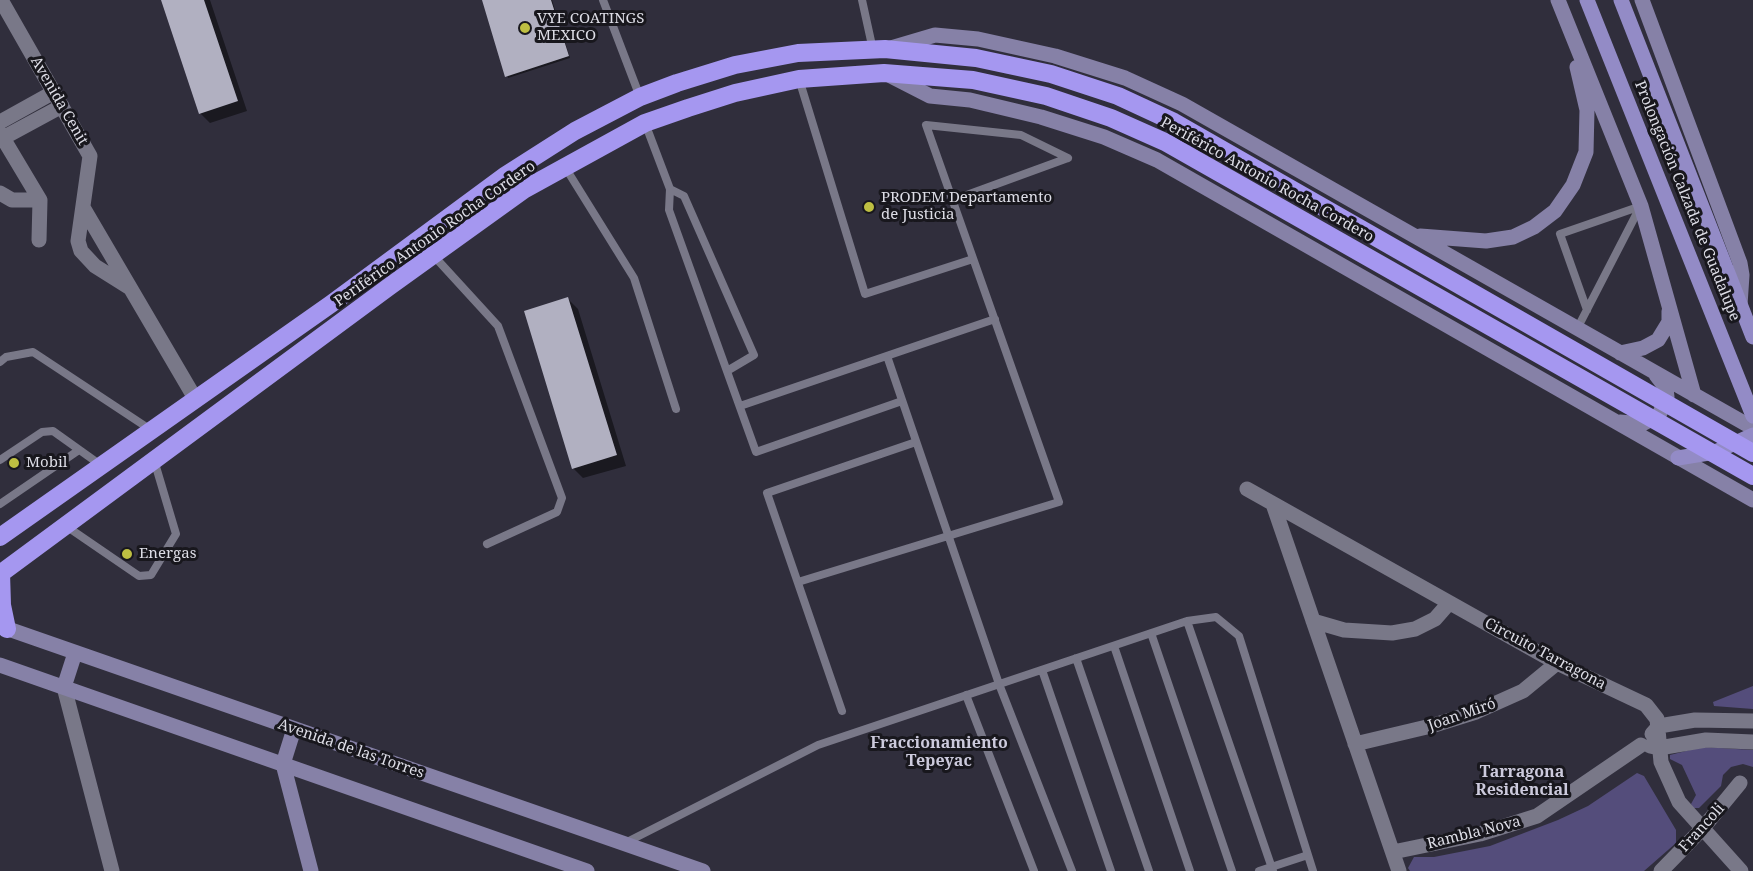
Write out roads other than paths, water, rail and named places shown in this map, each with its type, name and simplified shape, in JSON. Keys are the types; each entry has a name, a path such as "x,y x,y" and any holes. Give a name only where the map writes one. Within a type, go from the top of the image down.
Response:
{"highway":[{"name":"Periférico Antonio Rocha Cordero","path":"2,533 196,400 506,175 575,131 640,97 735,65 798,53 879,50 976,58 1051,74 1118,96 1174,122 1753,453"},
{"name":"Periférico Antonio Rocha Cordero","path":"1,573 525,189 645,123 735,93 800,79 884,73 973,80 1046,96 1110,118 1166,142 1753,476"},
{"path":"1,573 4,628"}],"main road":[{"name":"Prolongación Calzada de Guadalupe","path":"1587,0 1753,416"},
{"name":"Prolongación Calzada de Guadalupe","path":"1621,0 1753,338"},
{"name":"Prolongación Calzada de Guadalupe","path":"1642,0 1740,263 1742,275 1740,305"},
{"path":"1413,236 1466,241 1513,237 1534,227 1555,211 1573,185 1586,152 1587,110 1561,7"},
{"path":"1561,7 1641,206 1694,395"},
{"path":"879,50 934,35 978,39 1055,56 1125,78 1182,105 1753,428"},
{"path":"884,73 930,96 970,100 1041,117 1104,137 1157,160 1753,500"},
{"path":"1620,353 1643,348 1658,340 1669,322 1670,305"},
{"path":"1614,422 1642,424 1659,415 1667,397 1666,388 1650,370"},
{"path":"1678,458 1715,452 1753,435"},
{"name":"Avenida de las Torres","path":"4,628 703,871"},
{"path":"64,687 75,652"},
{"path":"0,665 587,871"},
{"path":"294,729 283,764 311,871"}],"street":[{"name":"Avenida Cenit","path":"1,0 90,156 78,241 81,251 95,266 130,288"},
{"path":"39,240 40,200 1,131 33,113 54,92"},
{"path":"33,113 62,106"},
{"path":"0,192 12,200 40,200"},
{"name":"Avenida Cenit","path":"84,209 196,400"},
{"name":"Circuito Tarragona","path":"1246,489 1557,663 1646,705 1659,726"},
{"path":"1274,504 1399,871"},
{"path":"1313,621 1344,630 1392,633 1415,629 1435,619 1449,603"},
{"name":"Joan Miró","path":"1355,744 1431,726 1476,712 1523,691 1557,663"},
{"path":"64,687 112,871"},
{"path":"1733,721 1733,741"},
{"path":"1741,871 1679,802 1665,774 1659,748 1659,726 1683,722 1753,721"},
{"path":"1683,722 1686,741"},
{"name":"Rambla Nova","path":"1393,852 1480,834 1538,816 1641,745 1659,726"},
{"path":"1641,745 1659,748 1686,741 1753,742"},
{"name":"Francoli","path":"1661,871 1703,828 1740,783"}],"lane":[{"path":"603,0 640,97"},
{"path":"862,0 879,50"},
{"path":"800,79 865,294 973,259"},
{"path":"645,123 670,189 669,210 756,452 902,401"},
{"path":"798,582 1059,502 926,125 1021,135 1068,158 953,200"},
{"path":"565,167 634,278 676,408"},
{"path":"670,189 684,196 754,355 727,371"},
{"path":"1587,310 1560,234 1641,206"},
{"path":"1576,329 1641,206"},
{"path":"433,255 498,326 562,498 557,512 487,544"},
{"path":"740,406 995,319"},
{"path":"0,362 6,357 33,352 152,431"},
{"path":"887,356 999,684 1072,871"},
{"path":"0,460 42,432 53,431 102,466"},
{"path":"842,711 767,493 916,442"},
{"path":"0,504 80,450"},
{"path":"66,526 139,576 151,575 176,534 154,460"},
{"path":"624,844 818,745 1187,621 1216,617 1239,636 1313,871"},
{"path":"1187,621 1272,869"},
{"path":"1150,633 1232,871"},
{"path":"1114,646 1190,871"},
{"path":"1076,658 1149,871"},
{"path":"1042,670 1111,871"},
{"path":"966,695 1034,871"},
{"path":"1259,871 1272,869 1308,855"}],"place":[{"name":"VYE COATINGS MEXICO","path":"525,28"},
{"name":"PRODEM Departamento de Justicia","path":"869,207"},
{"name":"Mobil","path":"14,463"},
{"name":"Energas","path":"127,554"}],"district":[{"name":"Fraccionamiento Tepeyac","path":"939,752"},
{"name":"Tarragona Residencial","path":"1522,781"}]}
